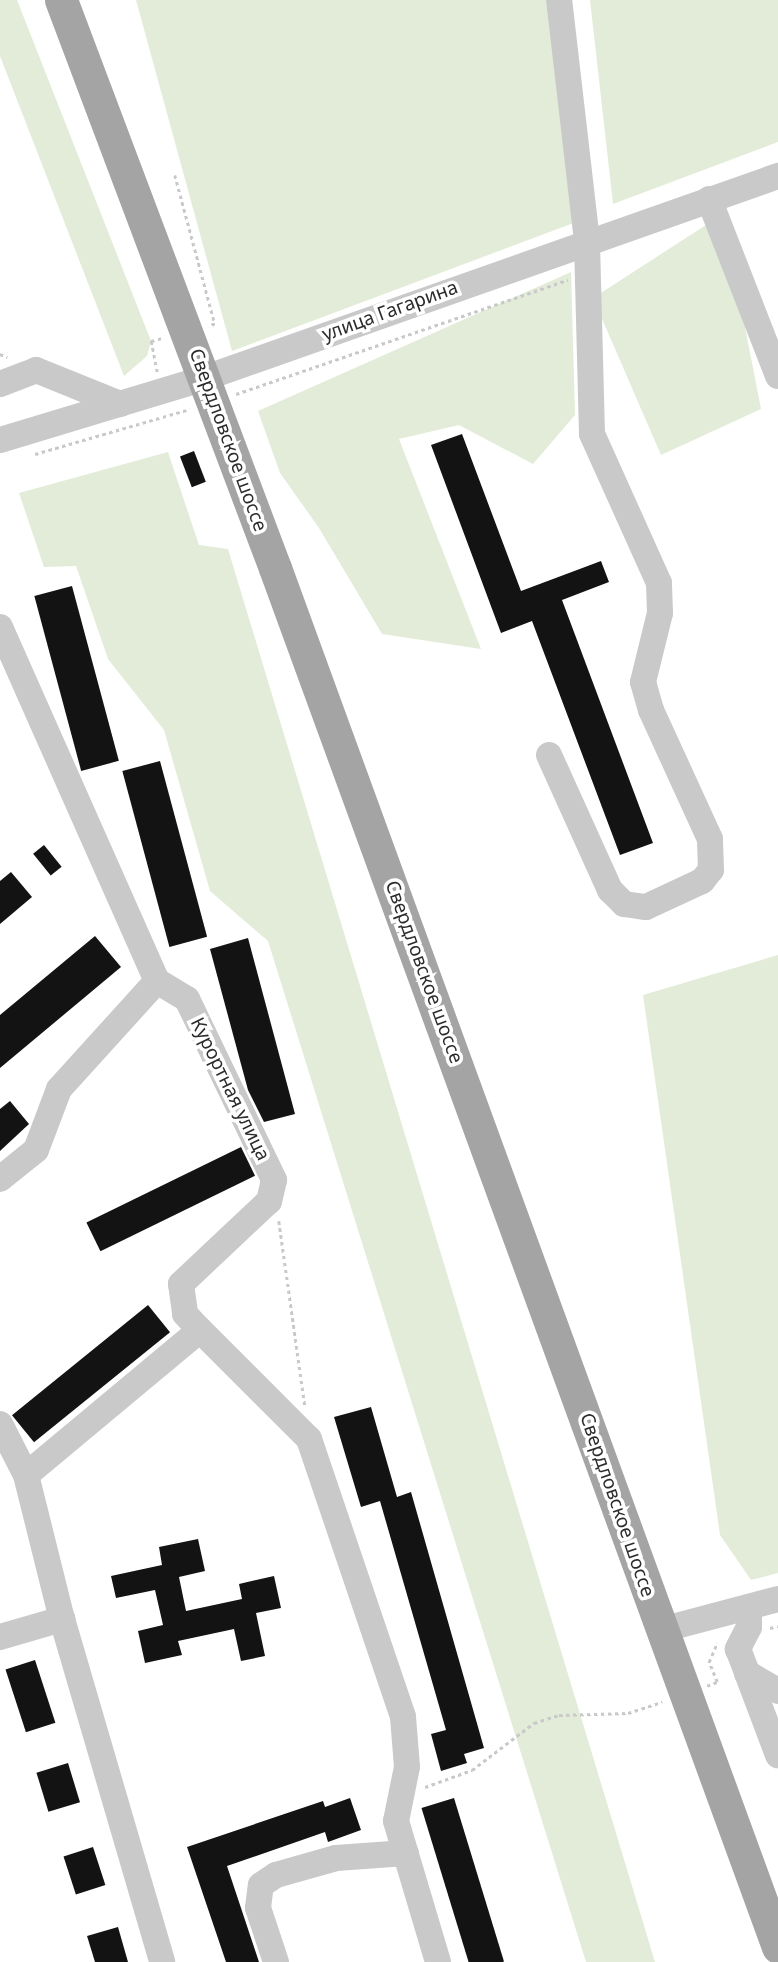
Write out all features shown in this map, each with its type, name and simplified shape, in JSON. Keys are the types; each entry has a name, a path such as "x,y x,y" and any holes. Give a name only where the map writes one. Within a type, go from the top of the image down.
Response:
{"main road":[{"name":"Свердловское шоссе","path":"61,0 210,390 778,1947"}],"street":[{"path":"549,755 610,890 624,904 646,907 702,881 710,870 710,839 651,710 643,682 660,612 659,583 592,434 587,241 559,0"},
{"name":"улица Гагарина","path":"0,440 120,404 210,390 587,241 778,176"},
{"path":"709,199 778,376"},
{"path":"0,384 36,370 120,404"},
{"path":"0,627 157,981 59,1089 36,1150 0,1179"},
{"name":"Курортная улица","path":"157,981 187,999 274,1180 268,1201 181,1284 185,1314 200,1331"},
{"path":"26,1475 200,1331 309,1439 403,1717 405,1793 397,1821 438,1962"},
{"path":"0,1424 26,1475 62,1619 162,1962"},
{"path":"661,1630 778,1599"},
{"path":"749,1607 746,1634 738,1649 778,1755"},
{"path":"0,1637 62,1619"},
{"path":"747,1673 778,1691"},
{"path":"276,1962 258,1908 261,1885 275,1875 336,1858 406,1853"}],"path":[{"path":"26,456 210,390 588,274"},
{"path":"274,1180 309,1439"},
{"path":"405,1793 472,1770 534,1723 559,1715 628,1713 717,1682 709,1662 717,1643 778,1626"}],"green space":[{"path":"0,0 17,0 151,341 147,356 124,376 0,56"},
{"path":"136,0 549,0 579,221 232,351"},
{"path":"590,0 778,0 778,142 613,204"},
{"path":"723,214 761,409 661,455 593,298"},
{"path":"571,272 575,415 533,464 459,425 399,439 481,649 382,634 319,528 280,473 258,411"},
{"path":"168,452 199,545 228,549 655,1962 586,1962 268,941 210,891 164,730 108,659 76,566 44,567 19,493"},
{"path":"778,955 778,1573 751,1580 720,1535 643,995"}],"building":[{"path":"462,434 521,591 601,561 609,582 562,600 653,843 620,855 532,621 501,633 431,445"},
{"path":"194,451 206,482 192,487 180,456"},
{"path":"72,586 119,761 81,771 34,596"},
{"path":"160,761 207,937 169,947 122,771"},
{"path":"44,845 62,867 51,876 33,854"},
{"path":"11,872 32,897 0,924 0,881"},
{"path":"95,936 121,967 0,1068 0,1015"},
{"path":"248,938 295,1114 264,1122 248,1090 210,949"},
{"path":"10,1101 29,1124 0,1151 0,1109"},
{"path":"241,1147 255,1176 100,1251 86,1222"},
{"path":"148,1305 170,1332 34,1442 12,1415"},
{"path":"371,1407 397,1497 411,1492 484,1748 464,1754 467,1763 441,1771 431,1734 446,1730 380,1501 361,1507 334,1417"},
{"path":"198,1539 205,1571 179,1577 186,1611 242,1599 239,1584 274,1576 281,1608 256,1613 265,1656 241,1661 234,1629 178,1641 182,1655 145,1663 138,1631 163,1625 155,1590 116,1598 111,1576 162,1565 159,1547"},
{"path":"35,1660 55,1723 26,1732 6,1670"},
{"path":"68,1763 80,1802 48,1812 36,1773"},
{"path":"350,1798 361,1830 328,1842 325,1832 227,1866 259,1962 226,1962 187,1847 323,1801 325,1807"},
{"path":"454,1798 504,1962 469,1962 421,1808"},
{"path":"93,1847 105,1885 76,1895 64,1857"},
{"path":"118,1927 128,1962 95,1962 87,1936"}]}
